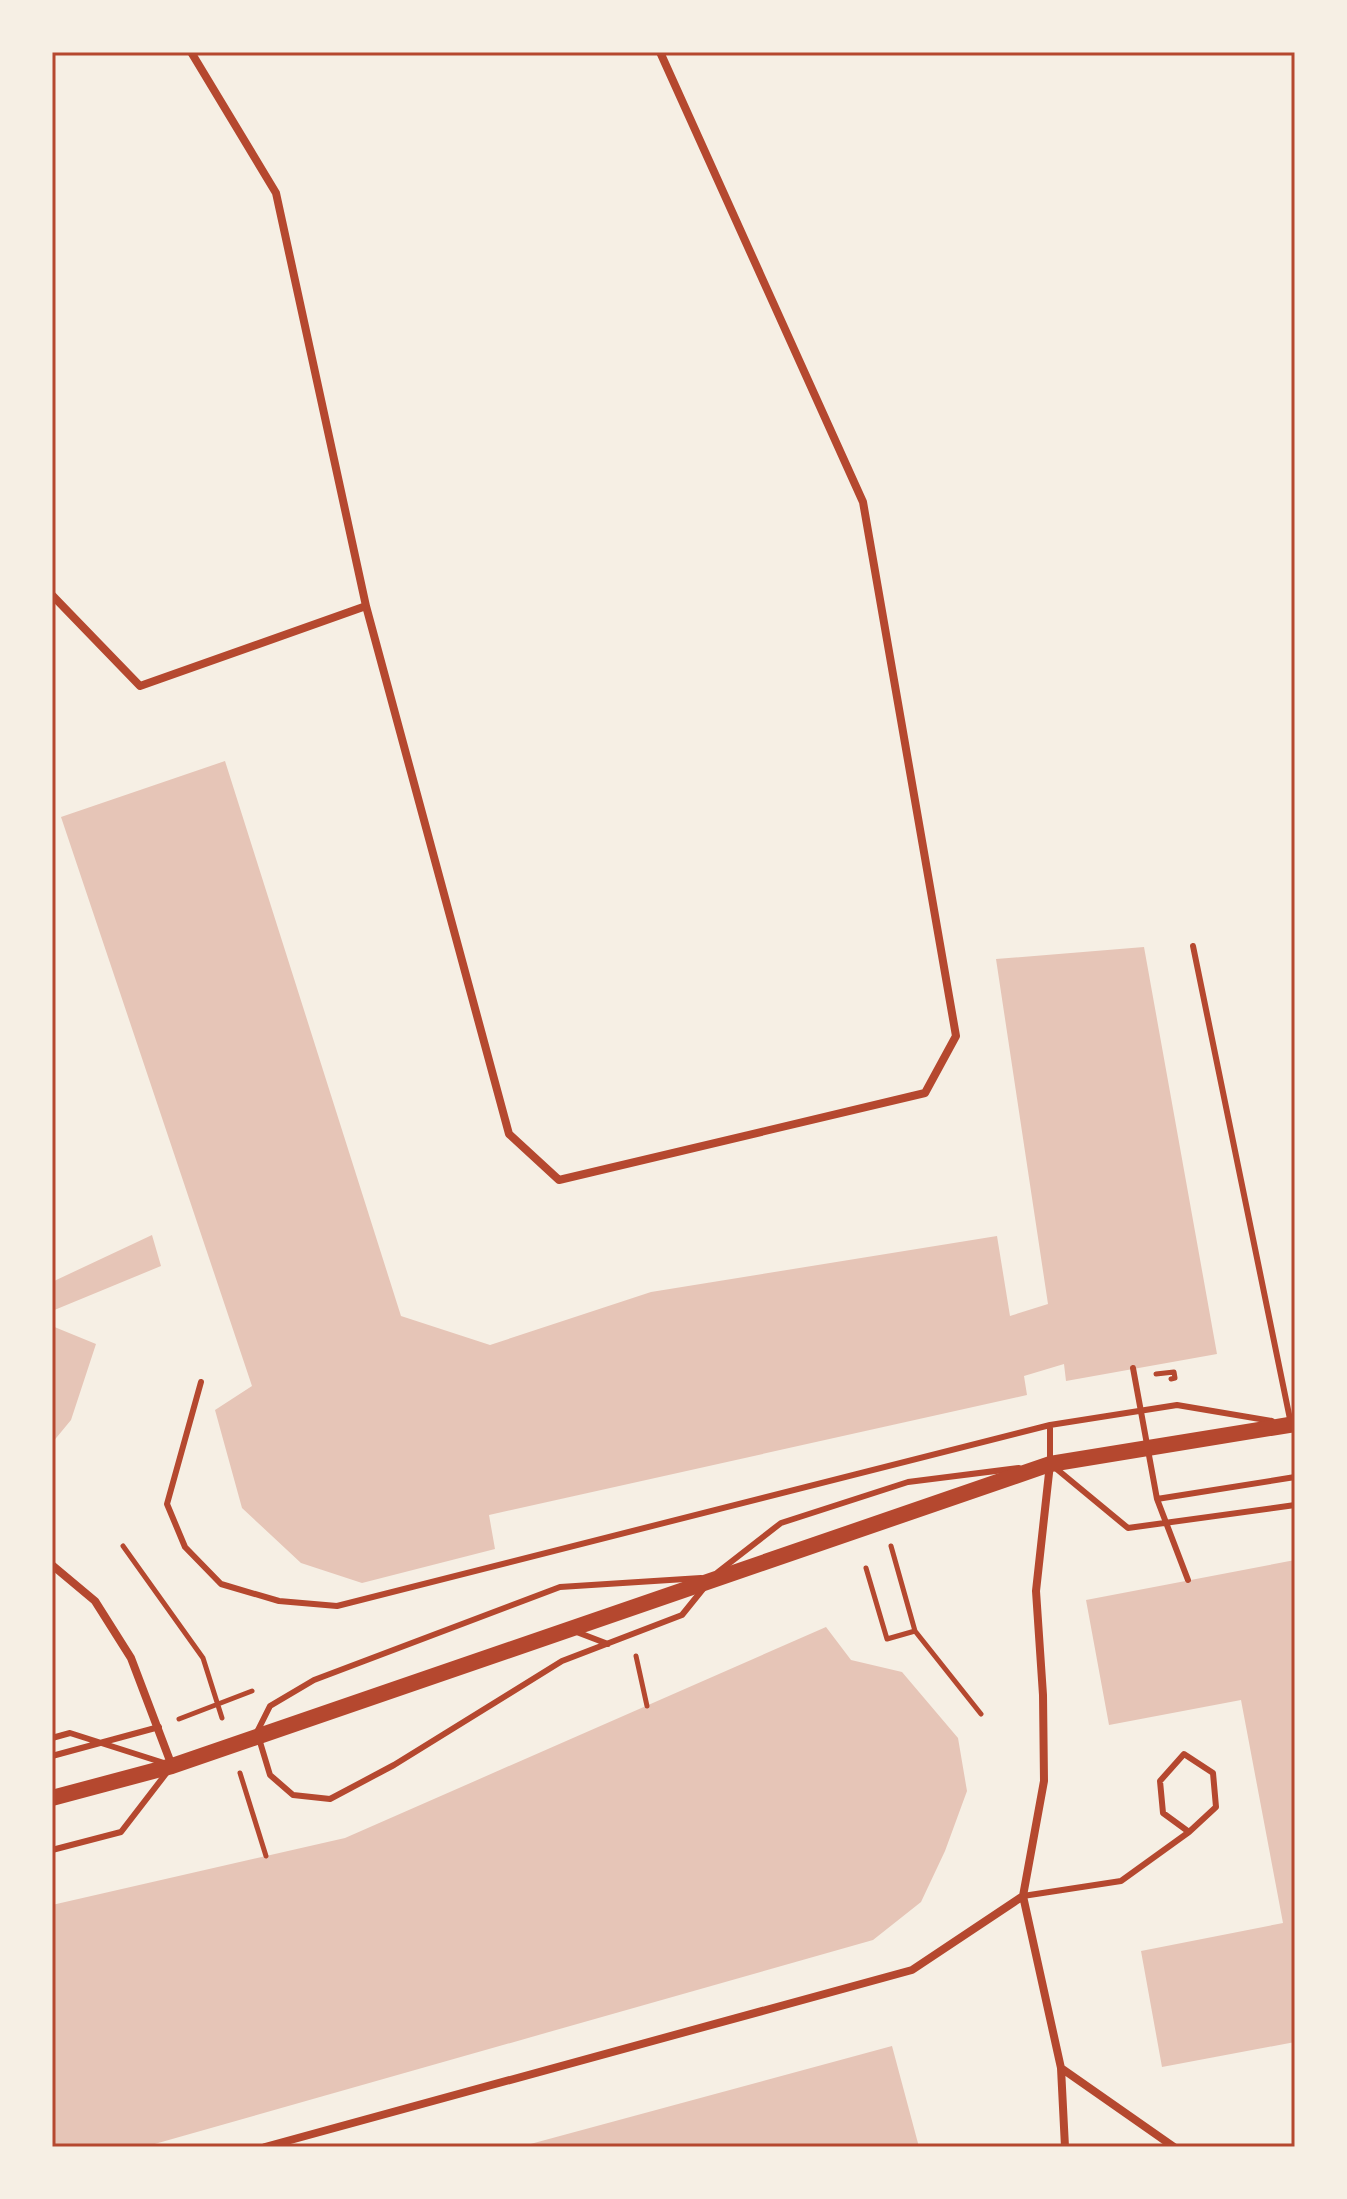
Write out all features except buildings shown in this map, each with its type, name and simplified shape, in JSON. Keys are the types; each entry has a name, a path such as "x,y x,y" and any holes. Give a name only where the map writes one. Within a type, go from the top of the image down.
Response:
{"main road":[{"path":"52,1798 172,1766 713,1577 1050,1464 1293,1424"}],"street":[{"path":"191,52 276,193 366,606 509,1134 559,1180 925,1093 956,1036 863,502 660,52"},
{"path":"52,595 140,686 366,606"},
{"path":"1050,1464 1036,1591 1043,1695 1044,1781 1023,1896 1061,2068 1065,2147"},
{"path":"52,1565 95,1601 131,1658 172,1766"},
{"path":"265,2147 912,1970 1023,1896"},
{"path":"1061,2068 1174,2147"}],"lane":[{"path":"201,1382 167,1504 185,1547 221,1584 279,1601 337,1606 1050,1425 1177,1405 1293,1424 1193,946"},
{"path":"1133,1368 1157,1499 1188,1580"},
{"path":"1050,1425 1050,1464"},
{"path":"713,1577 560,1587 314,1680 270,1706 257,1732 270,1775 293,1795 330,1799 394,1765 562,1661 682,1615 713,1577 781,1523 908,1482 1050,1464 1128,1528 1295,1505"},
{"path":"1157,1499 1295,1477"},
{"path":"567,1628 609,1644"},
{"path":"52,1756 159,1727"},
{"path":"52,1738 70,1733 172,1766 121,1832 52,1850"},
{"path":"1023,1896 1121,1881 1189,1832 1216,1807 1213,1773 1184,1754 1160,1781 1163,1813 1189,1832"}],"path":[{"path":"123,1546 203,1658 226,1729"},
{"path":"866,1568 887,1639 915,1631 981,1714"},
{"path":"634,1649 647,1706"},
{"path":"239,1771 266,1856"}]}
